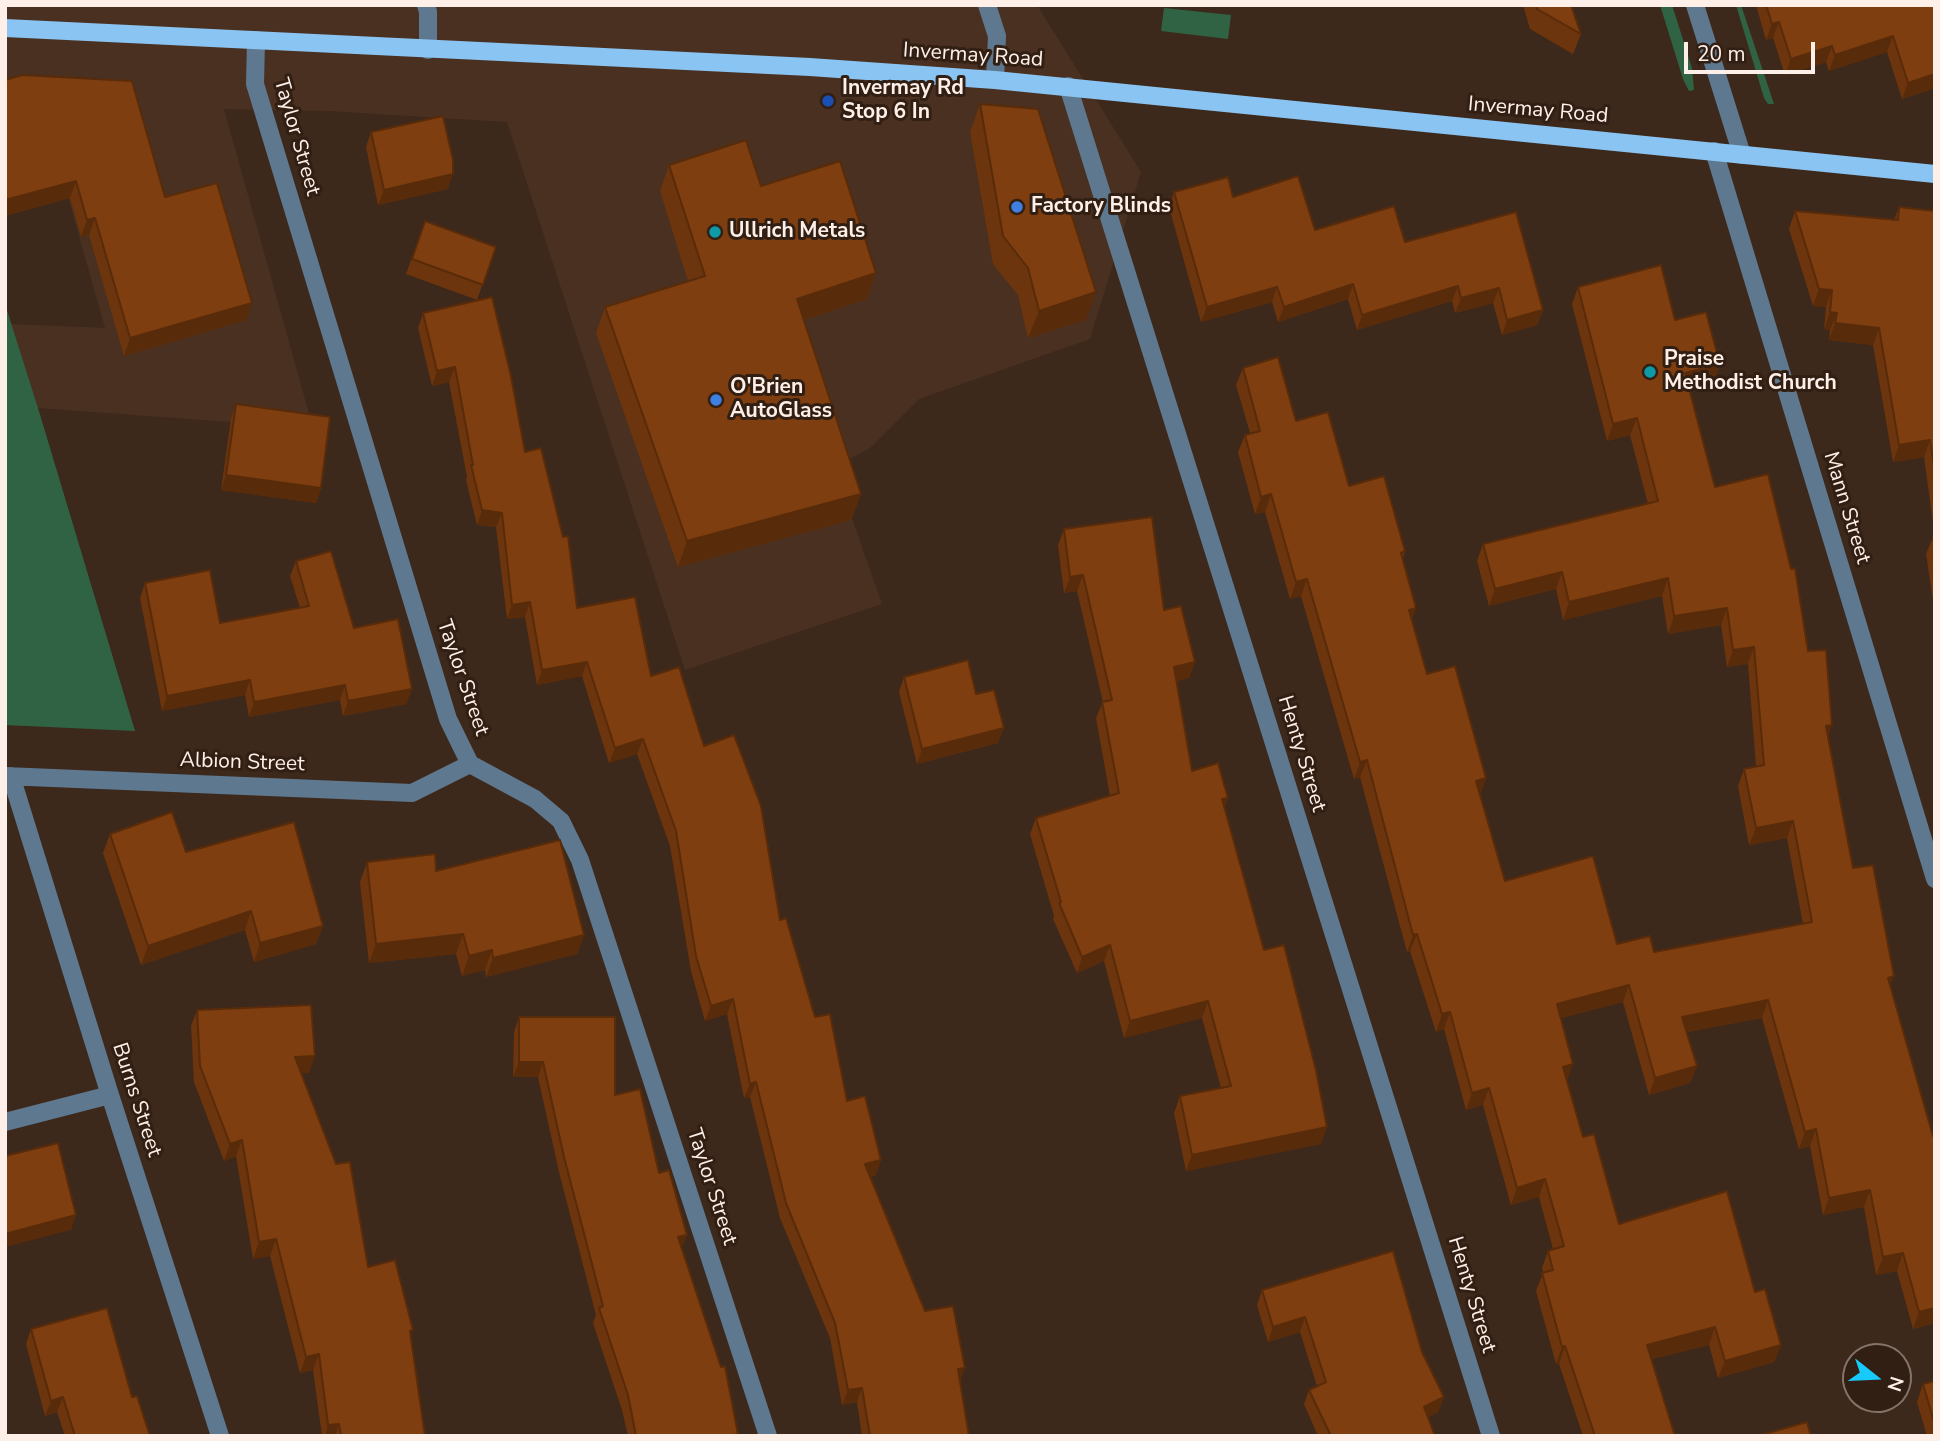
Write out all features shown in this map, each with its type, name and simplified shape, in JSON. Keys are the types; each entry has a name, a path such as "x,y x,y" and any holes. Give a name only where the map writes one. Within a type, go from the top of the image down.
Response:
{"main road":[{"name":"Invermay Road","path":"5,28 810,67 995,80 1935,174"}],"street":[{"path":"426,5 428,50"},
{"path":"986,5 997,36 995,80"},
{"path":"1695,5 1742,155"},
{"name":"Taylor Street","path":"256,40 255,84 448,719 470,764 535,799 561,821 580,860 768,1436"},
{"name":"Henty Street","path":"1068,86 1491,1436"},
{"name":"Mann Street","path":"1714,151 1935,879"},
{"name":"Albion Street","path":"8,776 412,793 470,764"},
{"name":"Burns Street","path":"8,776 220,1436"},
{"path":"5,1122 110,1095"}],"shaded area":[{"path":"5,5 1037,5 1141,172 1090,339 919,399 870,448 834,467 882,604 685,670 507,122 328,111 224,109 313,428 38,408 11,324 105,328 39,94 5,92"}],"green space":[{"path":"1660,5 1672,5 1692,68 1694,90 1689,91 1683,79"},
{"path":"1736,5 1741,5 1774,104 1768,104 1764,98"},
{"path":"1164,8 1231,15 1228,39 1161,31"},
{"path":"5,304 38,408 135,731 5,725"}],"building":[{"path":"1536,5 1571,5 1581,34 1537,9"},
{"path":"1766,5 1935,5 1935,74 1908,83 1893,36 1835,55 1832,46 1791,59 1779,22 1772,24"},
{"path":"22,75 132,81 165,197 217,183 252,303 130,338 95,218 87,220 76,181 5,200 5,80"},
{"name":"Factory Blinds","path":"980,104 1038,109 1096,292 1039,311 1028,268 1003,236"},
{"path":"443,116 453,160 453,174 384,190 371,132"},
{"path":"746,140 761,186 840,161 876,273 797,299 861,494 687,541 605,307 705,276 669,165"},
{"path":"1298,176 1315,230 1394,206 1405,242 1516,212 1543,310 1507,320 1499,288 1461,298 1458,286 1362,315 1353,284 1284,307 1277,287 1207,307 1174,192 1228,177 1233,197"},
{"path":"1899,207 1935,211 1935,473 1930,440 1899,445 1879,328 1835,323 1837,313 1830,312 1832,290 1819,289 1795,211 1898,220"},
{"path":"425,221 496,247 483,285 412,259"},
{"path":"1661,265 1675,320 1706,312 1720,364 1685,373 1715,487 1768,474 1791,569 1795,568 1808,651 1826,650 1832,725 1826,726 1853,868 1873,865 1894,976 1888,978 1935,1136 1935,1308 1919,1312 1903,1253 1883,1257 1870,1190 1829,1198 1816,1129 1805,1132 1768,1000 1682,1017 1697,1066 1655,1078 1629,985 1557,1004 1573,1064 1563,1067 1583,1137 1594,1134 1619,1224 1727,1191 1755,1292 1765,1289 1781,1345 1725,1361 1715,1327 1647,1345 1675,1436 1595,1436 1565,1346 1562,1347 1542,1273 1553,1270 1548,1251 1564,1246 1545,1179 1517,1188 1489,1088 1472,1093 1450,1012 1442,1014 1417,934 1413,935 1367,760 1360,762 1307,579 1296,582 1271,494 1261,497 1245,435 1260,431 1243,368 1278,357 1296,421 1328,412 1349,486 1384,476 1405,551 1401,553 1416,608 1409,610 1427,674 1455,666 1486,778 1476,781 1505,881 1593,856 1617,944 1650,936 1654,952 1812,922 1793,821 1756,828 1744,769 1764,765 1754,647 1733,650 1727,608 1674,616 1668,578 1569,602 1562,572 1495,589 1483,544 1658,501 1637,418 1613,424 1578,287"},
{"path":"492,297 511,376 525,452 541,448 563,537 568,536 577,608 635,597 651,676 679,667 704,746 734,735 761,806 780,920 786,918 815,1017 830,1014 847,1101 865,1096 881,1160 865,1164 925,1311 953,1306 965,1368 958,1369 969,1436 870,1436 862,1388 848,1390 835,1323 786,1203 756,1082 750,1084 733,999 711,1006 696,956 676,831 643,739 615,748 587,662 542,670 530,602 512,605 502,513 482,510 471,465 455,367 437,371 423,313"},
{"path":"236,404 330,417 321,488 226,475"},
{"path":"1152,517 1164,610 1181,606 1195,662 1174,667 1192,771 1218,763 1228,798 1222,799 1264,950 1284,945 1316,1070 1327,1127 1192,1155 1180,1096 1231,1086 1208,1001 1130,1021 1110,945 1082,957 1059,903 1061,902 1036,818 1119,793 1102,702 1112,700 1083,575 1070,577 1064,529"},
{"path":"331,551 354,628 398,619 412,689 348,701 345,685 254,702 250,680 167,696 145,583 210,570 220,623 309,606 296,561"},
{"path":"968,660 976,694 994,690 1004,728 922,749 904,677"},
{"path":"172,812 186,852 294,822 323,926 260,943 251,911 148,946 110,834"},
{"path":"560,840 584,935 493,958 492,950 469,956 463,934 376,944 367,862 435,854 436,871"},
{"path":"311,1005 315,1056 295,1057 336,1164 350,1162 368,1267 395,1260 413,1330 410,1331 425,1436 341,1436 339,1424 328,1425 319,1354 306,1357 276,1239 259,1242 242,1140 230,1144 200,1066 197,1010"},
{"path":"519,1017 615,1017 615,1095 640,1089 659,1173 669,1170 687,1235 678,1237 721,1367 725,1366 738,1434 636,1436 628,1395 599,1308 603,1306 564,1157 543,1062 519,1062"},
{"path":"58,1143 76,1215 5,1234 5,1156"},
{"path":"1393,1251 1422,1352 1444,1397 1424,1407 1435,1436 1331,1436 1309,1390 1326,1382 1305,1317 1273,1327 1262,1290"},
{"path":"107,1308 132,1397 137,1396 150,1436 75,1436 63,1397 51,1401 31,1329"},
{"path":"1935,1381 1935,1425 1923,1384"},
{"path":"1807,1422 1811,1436 1761,1436 1761,1435"}],"place":[{"name":"Invermay Rd Stop 6 In","path":"828,101"},
{"name":"Factory Blinds","path":"1017,207"},
{"name":"Ullrich Metals","path":"715,232"},
{"name":"Praise Methodist Church","path":"1650,372"},
{"name":"O'Brien AutoGlass","path":"716,400"}]}
